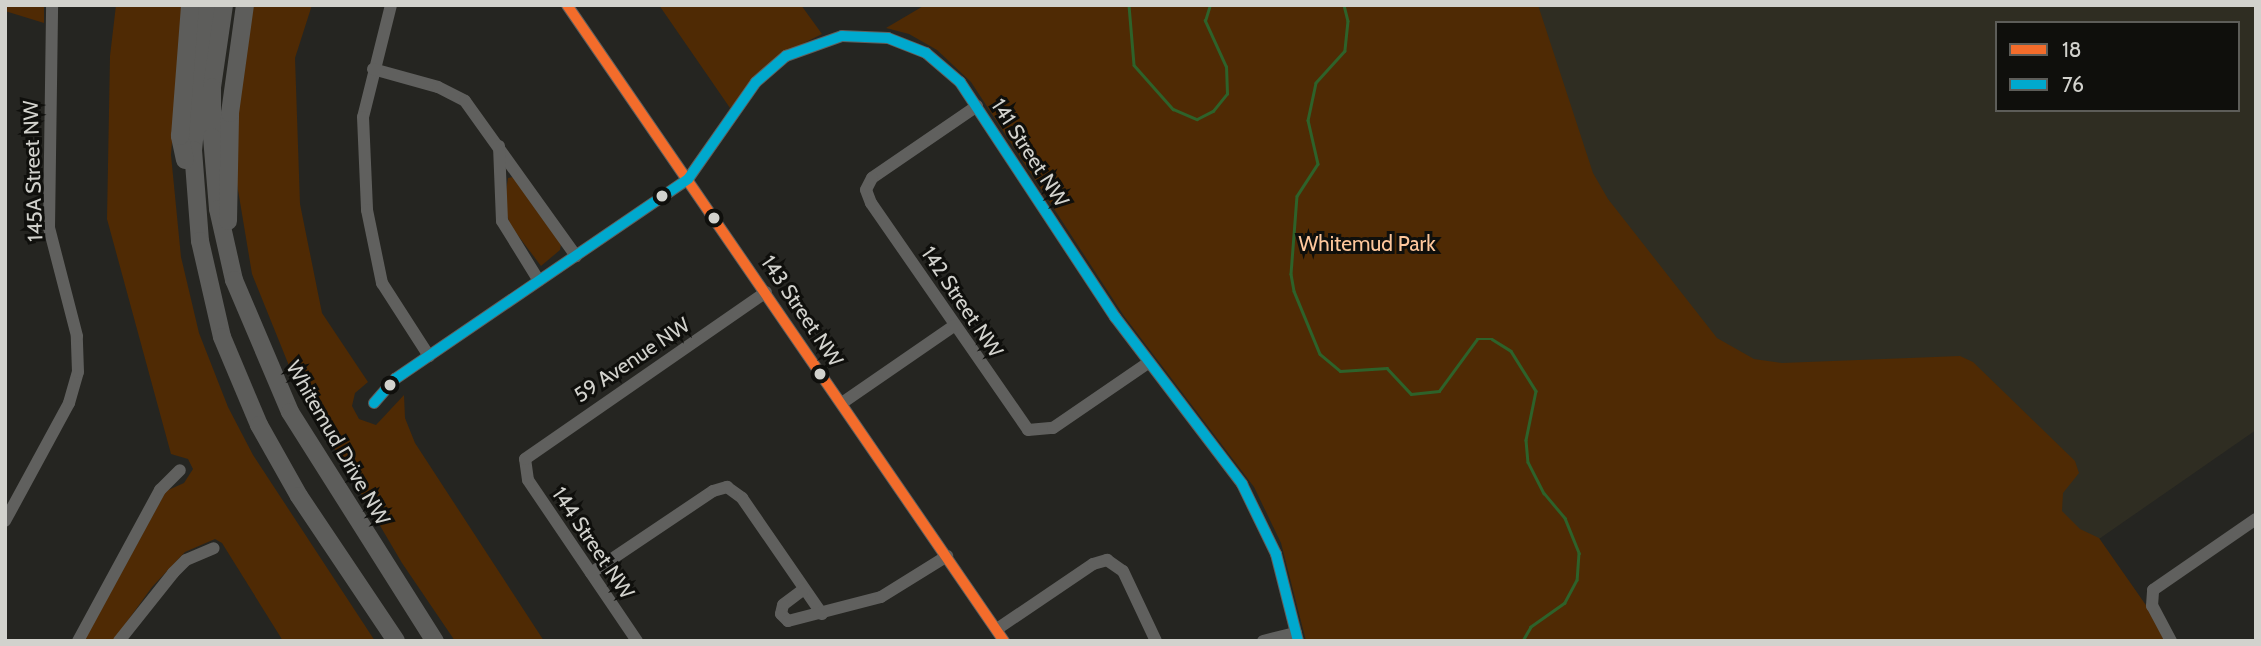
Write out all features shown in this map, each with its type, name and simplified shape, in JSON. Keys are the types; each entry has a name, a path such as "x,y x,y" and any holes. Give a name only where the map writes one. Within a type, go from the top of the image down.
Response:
{"highway":[{"path":"190,5 180,136 197,215 205,271 222,337 254,414 299,496 396,641"},
{"path":"197,215 194,107 207,5"},
{"name":"Whitemud Drive NW","path":"224,5 212,88 212,138 227,253 252,330 290,412 435,641"},
{"path":"227,253 230,113 245,5"}],"street":[{"name":"145A Street NW","path":"5,521 64,413 76,382 79,348 49,228 51,5"},
{"path":"391,5 373,69 362,130 374,255 385,289 429,356"},
{"name":"143 Street NW","path":"567,5 1000,635"},
{"name":"141 Street NW","path":"688,179 756,82 776,63 821,40 852,35 888,37 944,66 977,106 1148,363 1249,494 1276,554 1297,637"},
{"path":"373,69 458,96 475,111 576,256"},
{"name":"142 Street NW","path":"977,106 876,175 867,186 871,202 1021,424 1035,432 1053,428 1148,363"},
{"path":"499,145 502,221 539,281"},
{"path":"374,403 391,383 688,179"},
{"name":"59 Avenue NW","path":"523,464 533,450 766,292"},
{"path":"842,403 955,325"},
{"name":"144 Street NW","path":"523,464 528,480 637,641"},
{"path":"78,641 160,490 180,470"},
{"path":"591,573 713,491 727,487 742,498 822,614"},
{"path":"2171,641 2150,597 2157,586 2256,519"},
{"path":"119,641 186,560 214,548"},
{"path":"804,589 784,603 783,617 793,622 881,597 947,556"},
{"path":"1000,635 1093,564 1107,560 1123,571 1156,641"},
{"path":"1263,641 1297,637"}],"shaded area":[{"path":"1475,5 2256,5 2256,430 1952,641 1837,641"}],"green space":[{"path":"5,5 44,5 44,23 5,11"},
{"path":"116,5 182,5 171,155 181,257 199,333 228,407 253,455 375,641 283,641 222,543 215,539 185,552 152,587 113,641 84,641 166,491 184,483 193,469 188,459 171,454 107,219 110,56"},
{"path":"252,5 312,5 295,58 300,204 322,313 368,382 355,393 352,406 359,419 376,425 404,395 405,418 415,443 544,641 455,641 402,563 296,383 252,274 236,178 237,119"},
{"path":"659,5 801,5 822,34 778,56 730,108"},
{"name":"Whitemud Park","path":"925,5 1538,5 1593,173 1608,199 1717,338 1754,359 1782,363 1960,356 1973,362 2075,461 2079,473 2063,493 2062,511 2080,529 2099,538 2171,641 1306,641 1281,543 1254,487 1124,316 971,82 937,50 909,34 886,28"},
{"path":"513,177 561,244 560,250 541,266 510,225 504,205 508,178"}],"waterway":[{"path":"1129,5 1134,65 1173,109 1197,119 1213,111 1227,94 1226,67 1205,21 1210,5"},
{"path":"1344,5 1348,21 1345,51 1316,83 1308,120 1318,164 1297,196 1291,274 1294,291 1320,354 1340,371 1387,368 1411,394 1439,391 1477,339 1492,339 1511,351 1536,391 1526,440 1528,462 1544,493 1565,518 1579,553 1577,580 1565,603 1531,627 1523,641"}],"transit line":[{"name":"18","path":"567,5 1004,641"},
{"name":"76","path":"374,403 395,379 688,179 756,82 786,56 842,36 888,38 926,53 960,82 1115,317 1242,484 1276,554 1298,641"}]}
